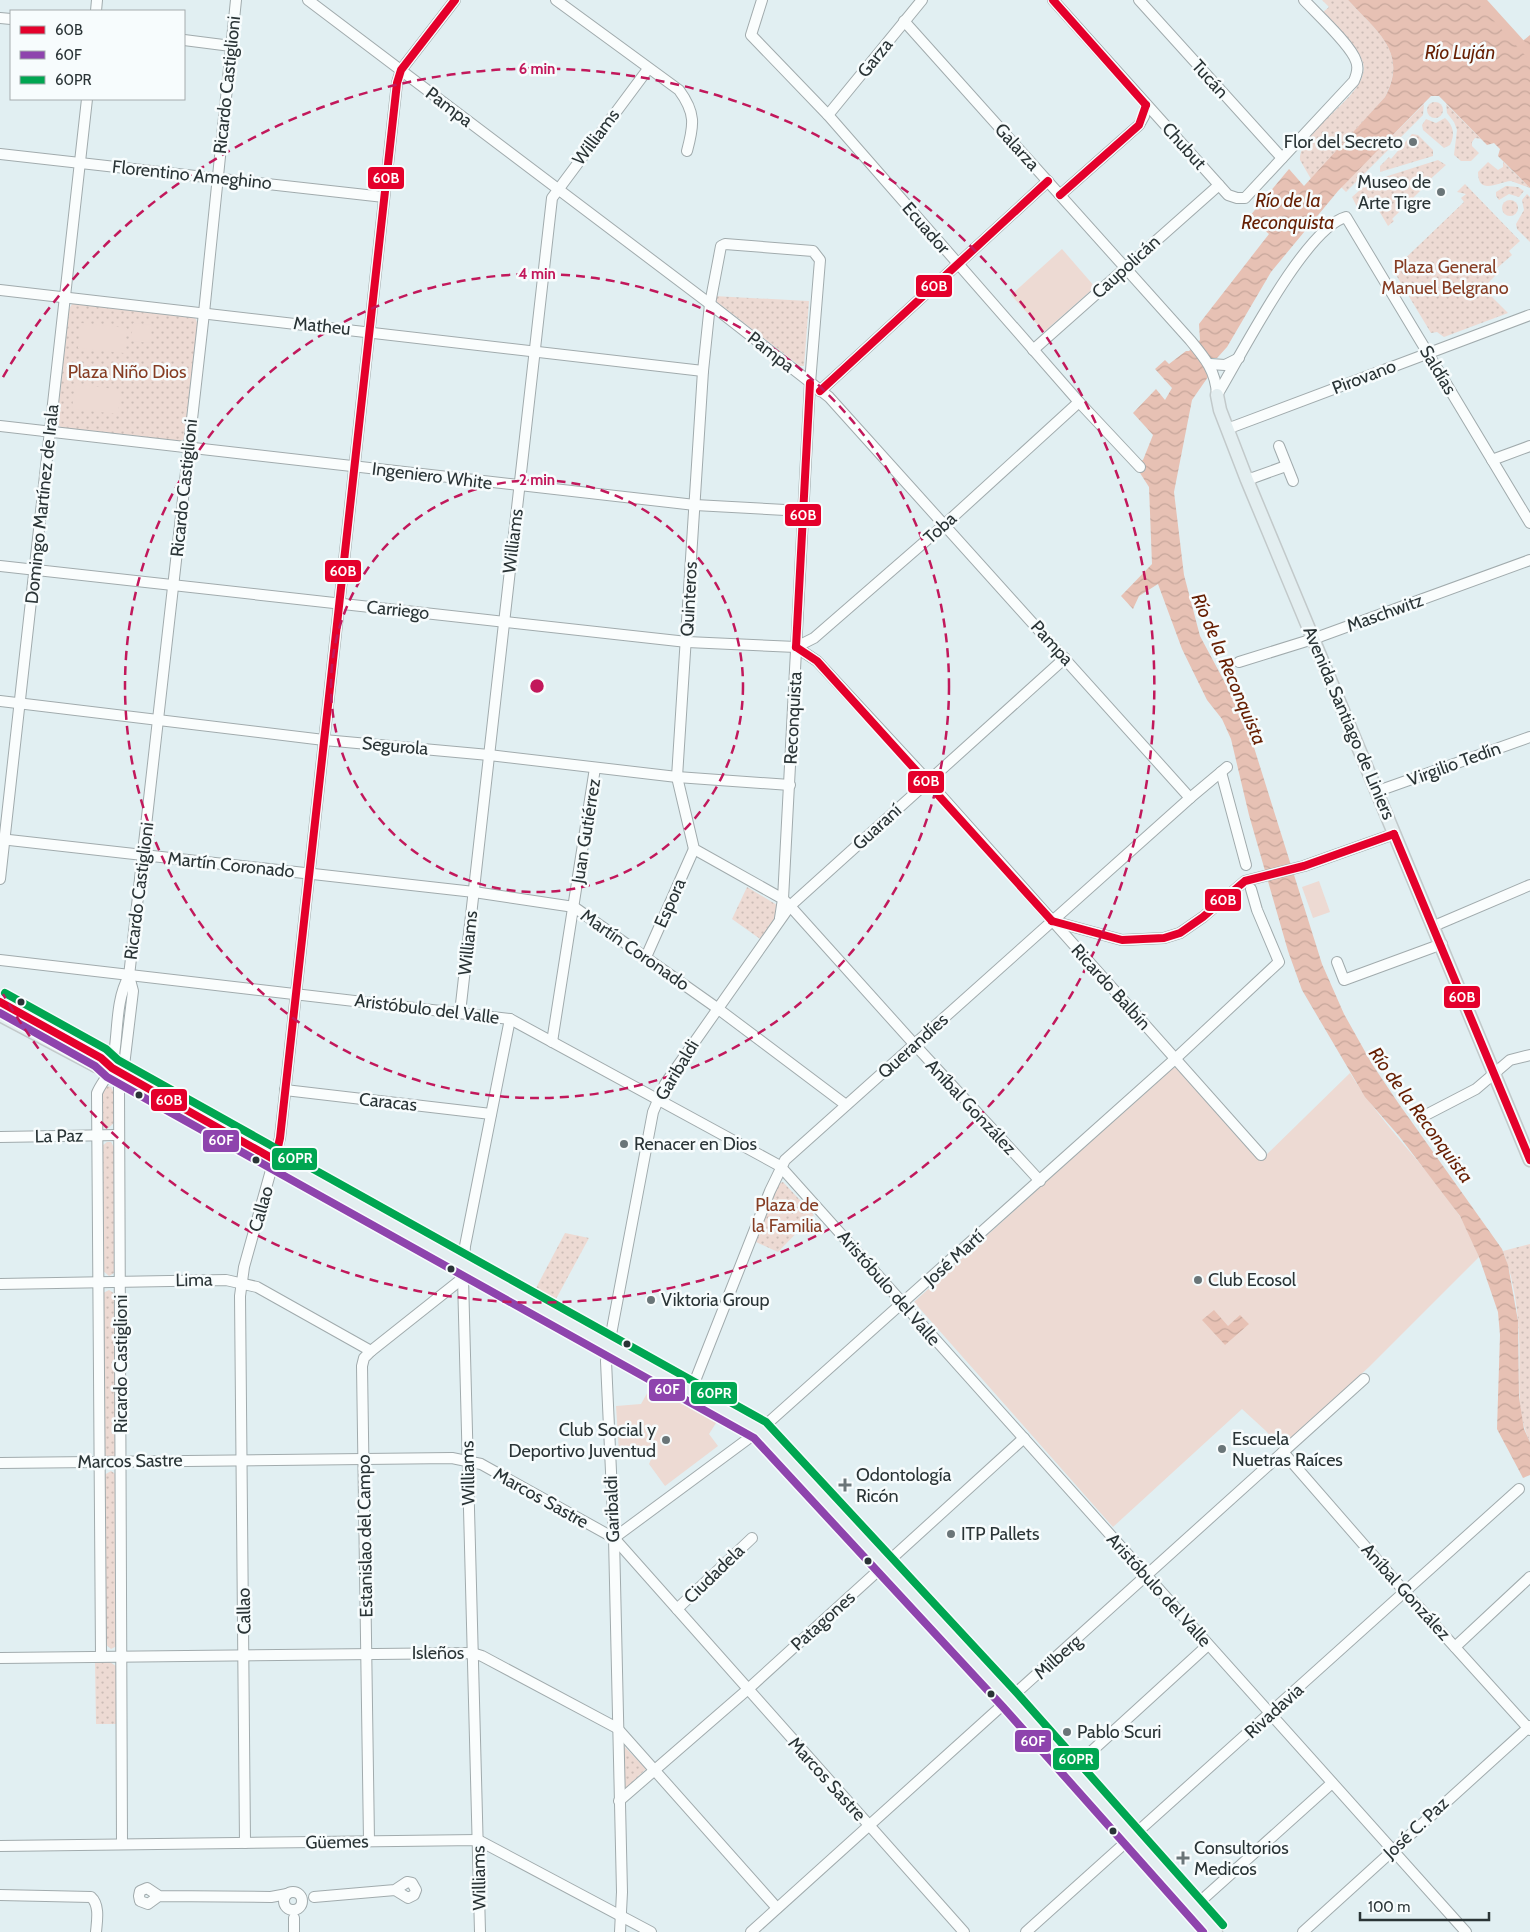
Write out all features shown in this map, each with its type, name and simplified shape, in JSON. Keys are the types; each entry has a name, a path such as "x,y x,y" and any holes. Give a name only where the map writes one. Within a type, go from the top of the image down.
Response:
{"main road":[{"name":"Avenida Santiago de Liniers","path":"1217,396 1227,429 1530,1160"},
{"path":"0,1002 101,1058 117,1071 275,1160 464,1272 609,1345 760,1430 1010,1700 1216,1932"},
{"path":"0,1015 96,1066 117,1071"}],"street":[{"name":"Ricardo Castiglioni","path":"122,1844 122,1461 119,1086 117,1071 133,991 129,976 204,313 236,0"},
{"name":"Pampa","path":"308,0 710,304 829,397 1190,798"},
{"name":"Callao","path":"246,1843 240,1296 244,1267 280,1138 356,467 397,83 401,70 455,0"},
{"path":"556,0 679,90 687,102 693,127 687,151"},
{"name":"Ecuador","path":"762,0 751,35 828,115 1079,402 1140,467"},
{"name":"Garza","path":"828,115 922,0"},
{"name":"Chubut","path":"1053,0 1228,195 1245,198 1282,158"},
{"name":"Tucán","path":"1139,0 1282,158"},
{"path":"1282,158 1354,81 1358,68 1353,54 1304,0"},
{"name":"Galarza","path":"904,21 1127,267 1210,364"},
{"path":"185,40 231,46"},
{"name":"Williams","path":"460,1013 552,198 648,69"},
{"name":"Domingo Martínez de Irala","path":"0,879 2,839 20,704 87,100"},
{"path":"1060,195 1139,125 1146,105"},
{"name":"Florentino Ameghino","path":"0,154 384,197"},
{"path":"820,391 1048,182"},
{"name":"Caupolicán","path":"1033,350 1219,185"},
{"name":"Saldías","path":"1240,358 1292,270 1329,225 1346,217 1530,523"},
{"name":"Reconquista","path":"721,246 725,244 813,251 820,260 810,383 796,647 786,902"},
{"name":"Quinteros","path":"694,849 677,777 703,371 710,304 721,246"},
{"name":"Matheu","path":"0,290 536,350 703,371"},
{"name":"Pirovano","path":"1227,429 1530,315"},
{"path":"1210,364 1225,365 1240,358"},
{"path":"1217,396 1240,358"},
{"name":"Avenida Santiago de Liniers","path":"1210,364 1215,377 1217,396"},
{"name":"Toba","path":"796,647 814,638 944,525 1079,402"},
{"name":"Ingeniero White","path":"0,426 695,505 804,511"},
{"path":"1279,446 1293,481"},
{"path":"1492,460 1530,446"},
{"path":"1248,480 1286,466"},
{"name":"Maschwitz","path":"1239,662 1314,639 1530,560"},
{"name":"Carriego","path":"0,566 687,642 796,647"},
{"name":"Ricardo Balbín","path":"796,647 817,661 928,781 1261,1155"},
{"name":"Guaraní","path":"780,918 786,902 928,781 1065,658"},
{"name":"Segurola","path":"0,702 324,740 489,755 677,777 790,785"},
{"name":"Virgilio Tedín","path":"1378,791 1530,737"},
{"name":"Juan Gutiérrez","path":"552,1042 595,768"},
{"name":"Querandíes","path":"691,1391 780,1166 1052,921 1224,770 1246,865"},
{"path":"1052,921 1122,940 1164,938 1180,933 1203,917 1245,881 1304,866 1394,834"},
{"name":"Martín Coronado","path":"2,839 474,892 574,907 717,1008 846,1105"},
{"path":"694,849 786,902"},
{"name":"Espora","path":"646,957 694,849"},
{"path":"1434,926 1530,884"},
{"name":"José Martí","path":"614,1538 760,1430 1040,1181 1279,962 1257,910 1251,889"},
{"name":"Aníbal González","path":"786,902 914,1045 1040,1181"},
{"name":"Garibaldi","path":"620,1932 622,1916 614,1538 606,1361 653,1112 665,1084 780,918"},
{"path":"1337,962 1344,980 1442,944"},
{"name":"Aristóbulo del Valle","path":"0,960 510,1019 780,1166 902,1305 1024,1438 1208,1646 1466,1932"},
{"name":"Williams","path":"480,1932 467,1461 464,1272 465,1246 510,1019"},
{"path":"1420,1118 1476,1089 1510,1060 1530,1055"},
{"name":"Ricardo Castiglioni","path":"101,1656 97,1093 101,1081 117,1071"},
{"name":"Caracas","path":"286,1090 491,1114"},
{"name":"La Paz","path":"0,1137 118,1135"},
{"name":"Estanislao del Campo","path":"369,1841 362,1366 364,1358 371,1351 464,1272"},
{"name":"Lima","path":"0,1284 226,1280 242,1282 257,1286 371,1351"},
{"name":"Milberg","path":"750,1932 1147,1577 1364,1379"},
{"name":"Patagones","path":"619,1801 747,1690 1024,1438"},
{"name":"Aníbal González","path":"1283,1452 1405,1592 1529,1728"},
{"name":"Marcos Sastre","path":"0,1463 452,1458 481,1464 614,1538 747,1690 964,1932"},
{"name":"Rivadavia","path":"1026,1932 1519,1488"},
{"name":"Ciudadela","path":"677,1610 752,1538"},
{"path":"1455,1647 1530,1578"},
{"path":"1071,1770 1208,1646"},
{"name":"Isleños","path":"0,1658 367,1653 472,1653 482,1656 617,1728 777,1908"},
{"name":"José C. Paz","path":"1303,1932 1529,1728"},
{"path":"1194,1907 1332,1783"},
{"name":"Güemes","path":"0,1846 478,1840 651,1932"},
{"path":"159,1896 270,1897 294,1904 314,1897 395,1890"},
{"path":"0,1895 91,1897 96,1901 97,1907 96,1932"},
{"path":"294,1904 294,1932"}],"green space":[{"path":"1322,0 1348,0 1386,43 1393,67 1391,81 1385,97 1311,179 1300,160 1303,148 1311,135 1358,85 1363,72 1362,60 1359,54 1344,35 1322,13 1329,7"},
{"path":"1435,102 1443,110 1435,118 1427,110"},
{"path":"1424,104 1423,115 1346,192 1341,187"},
{"path":"1446,104 1481,139 1475,138 1472,142 1472,146 1479,153 1471,161 1461,161 1454,155 1457,130 1447,113"},
{"path":"1445,118 1452,127 1453,138 1450,145 1444,148 1423,130 1422,125 1426,119 1436,123"},
{"path":"1412,134 1418,135 1433,150 1433,156 1380,172 1380,166 1389,157 1391,159"},
{"path":"1438,160 1446,165 1425,184 1392,219 1394,221 1388,226 1372,199 1357,207 1352,197 1369,182"},
{"path":"1488,162 1498,170 1503,167 1503,162 1530,188 1511,181 1490,186 1481,184 1478,172"},
{"name":"Plaza General Manuel Belgrano","path":"1465,184 1520,241 1509,251 1512,255 1496,269 1499,272 1483,288 1508,313 1444,337 1437,332 1431,333 1393,270 1464,202 1461,198 1466,194 1457,192"},
{"path":"1506,186 1518,187 1524,191 1519,197 1509,194 1499,200 1496,192"},
{"path":"1527,194 1530,197 1530,242 1517,229 1516,224 1524,210 1522,200"},
{"path":"1507,200 1513,200 1518,205 1516,214 1507,216 1502,211 1502,205"},
{"path":"1062,249 1095,287 1044,332 1011,295"},
{"path":"714,296 809,301 804,366 800,366 713,299"},
{"name":"Plaza Niño Dios","path":"78,302 190,315 196,319 198,326 186,434 183,440 177,442 62,428 58,425 69,309 72,304"},
{"path":"81,323 127,328 124,353 78,348"},
{"path":"133,323 152,325 150,343 131,341"},
{"path":"75,384 121,390 118,414 72,409"},
{"path":"1319,881 1330,912 1313,918 1302,887"},
{"path":"747,887 777,905 778,918 763,941 732,919"},
{"name":"Club Ecosol","path":"1171,1068 1178,1068 1260,1161 1350,1073 1375,1110 1459,1215 1479,1257 1369,1367 1281,1448 1242,1409 1113,1527 914,1302"},
{"path":"103,1087 111,1087 114,1093 114,1123 107,1129 101,1126 99,1093"},
{"path":"107,1142 111,1142 115,1149 115,1268 114,1273 109,1276 102,1270 102,1146"},
{"name":"Plaza de la Familia","path":"783,1182 814,1215 778,1252 756,1242 778,1184"},
{"path":"565,1233 589,1238 556,1299 536,1288"},
{"path":"1530,1244 1530,1442 1525,1429 1520,1404 1519,1337 1516,1304 1510,1271 1503,1251"},
{"path":"109,1290 115,1294 117,1455 108,1459 104,1454 103,1293"},
{"name":"Club Social y Deportivo Juventud","path":"653,1383 718,1420 709,1434 718,1446 665,1486 649,1464 655,1450 619,1453 616,1406 641,1404"},
{"path":"111,1471 117,1475 117,1646 111,1649 104,1643 104,1475"},
{"path":"95,1661 108,1661 116,1666 117,1724 96,1724"},
{"path":"621,1743 646,1769 623,1791"}],"water":[{"name":"Río de la Reconquista","path":"1348,0 1482,0 1488,12 1518,45 1530,35 1530,188 1498,156 1500,149 1494,143 1487,145 1439,96 1431,96 1338,191 1271,272 1227,347 1217,358 1212,358 1205,369 1208,377 1192,400 1174,492 1184,575 1200,636 1246,722 1322,964 1344,1014 1372,1064 1502,1249 1508,1265 1518,1321 1519,1397 1524,1429 1530,1442 1530,1475 1523,1478 1497,1429 1500,1335 1498,1312 1479,1257 1460,1216 1399,1136 1365,1097 1302,990 1288,951 1249,815 1231,739 1222,719 1207,700 1182,649 1158,584 1139,596 1133,609 1121,596 1152,564 1149,487 1140,473 1140,461 1143,460 1153,435 1133,413 1156,389 1165,400 1172,388 1155,369 1165,360 1169,364 1186,351 1189,351 1200,340 1199,324 1269,234 1249,217 1289,169 1304,186 1385,97 1391,81 1393,67 1391,55 1386,43 1378,32"},
{"path":"1214,1310 1228,1326 1240,1315 1249,1324 1225,1345 1202,1320"}],"waterway":[{"path":"1481,0 1530,54"}],"transit line":[{"name":"60B","path":"275,1160 280,1138 397,83 401,70 455,0"},
{"name":"60B","path":"1053,0 1146,105"},
{"name":"60B","path":"1060,195 1139,125 1146,105"},
{"name":"60B","path":"820,391 1048,181"},
{"name":"60B","path":"796,647 810,383"},
{"name":"60B","path":"796,647 817,661 1052,921"},
{"name":"60B","path":"1394,834 1530,1160"},
{"name":"60B","path":"1052,921 1122,940 1164,938 1180,933 1203,917 1245,881 1304,866 1394,834"},
{"name":"60PR","path":"5,993 106,1049 118,1060 766,1422 1017,1693 1223,1925"},
{"name":"60B","path":"0,1002 101,1058 112,1068 275,1160"},
{"name":"60F","path":"0,1013 95,1066 107,1077 754,1438 1003,1707 1203,1932"}],"place":[{"name":"Flor del Secreto","path":"1413,142"},
{"name":"Museo de Arte Tigre","path":"1441,192"},
{"name":"Renacer en Dios","path":"624,1144"},
{"name":"Club Ecosol","path":"1198,1280"},
{"name":"Viktoria Group","path":"651,1300"},
{"name":"Club Social y Deportivo Juventud","path":"666,1440"},
{"name":"Escuela Nuetras Raíces","path":"1222,1449"},
{"name":"Odontología Ricón","path":"845,1485"},
{"name":"ITP Pallets","path":"951,1534"},
{"name":"Pablo Scuri","path":"1067,1732"},
{"name":"Consultorios Medicos","path":"1183,1858"}],"water label":[{"name":"Río Luján","path":"1460,52"}]}
